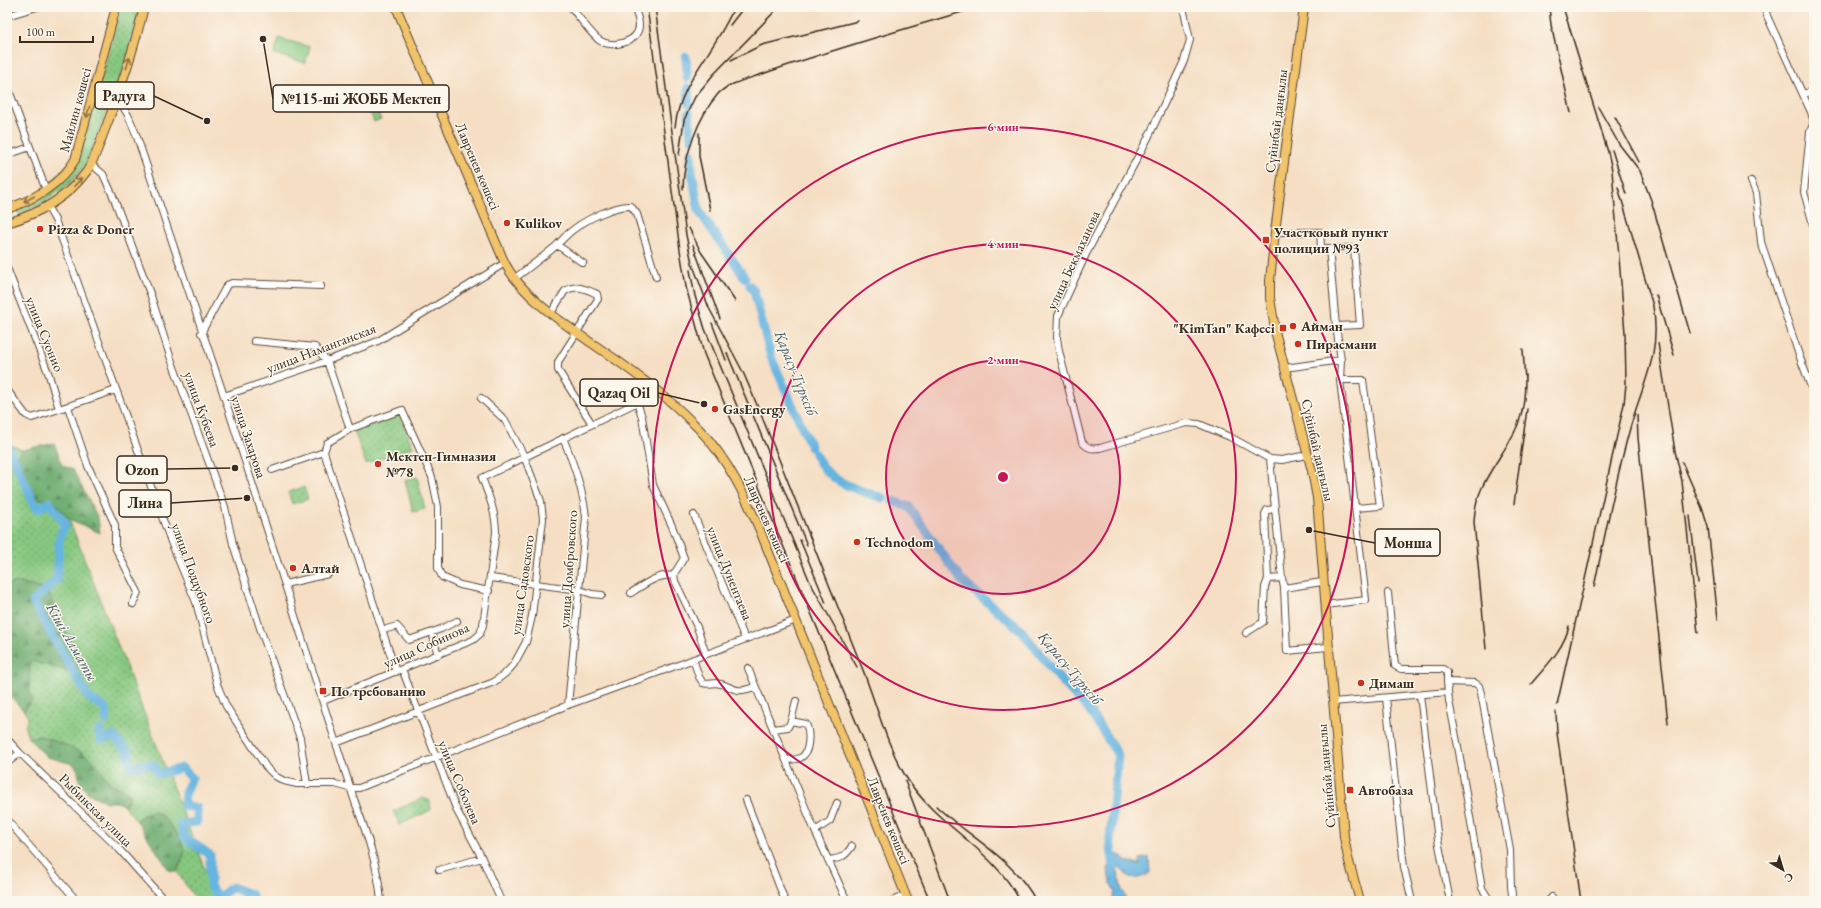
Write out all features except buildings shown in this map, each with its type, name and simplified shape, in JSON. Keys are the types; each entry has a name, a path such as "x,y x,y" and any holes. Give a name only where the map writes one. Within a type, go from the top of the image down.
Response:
{"main road":[{"name":"Майлин көшесі","path":"9,209 46,190 64,175 75,160 116,7"},
{"path":"9,209 11,222 47,206 70,189 91,164 117,97 144,7"},
{"name":"Лавренев көшесі","path":"396,7 505,264 514,279 551,313 656,389 699,429 718,453 739,485 751,508 907,898"},
{"name":"Сүйінбай даңғылы","path":"1304,7 1275,232 1270,281 1270,298 1276,335 1317,498 1322,582 1344,837 1348,858 1360,901"}],"street":[{"path":"7,16 36,7"},
{"path":"571,7 599,40 612,45 620,44 630,39 636,33 639,26 634,7"},
{"name":"улица Бекмаханова","path":"1183,7 1190,40 1184,61 1148,138 1086,254 1058,316 1057,338 1059,351 1082,442 1086,448 1100,448 1186,423 1199,424 1230,437 1270,459"},
{"path":"1776,7 1765,8 1767,16 1803,94 1814,122 1810,132 1804,192 1814,228"},
{"path":"7,85 46,190"},
{"path":"1803,94 1814,91"},
{"name":"улица Захарова","path":"117,97 128,115 136,134 201,333 224,396 350,788 372,850 377,870 381,901"},
{"path":"7,155 30,147"},
{"name":"улица Кубеева","path":"91,164 103,174 113,196 151,296 170,356 225,507 233,544 300,738 307,784"},
{"path":"1751,181 1756,193 1761,242 1814,395"},
{"name":"улица Поддубного","path":"47,206 53,216 171,542 196,602 217,684 226,706 266,767 275,776 284,781 307,784 335,784 350,788"},
{"path":"514,279 557,245 575,228 587,221 620,207 631,206 637,214 656,277"},
{"path":"1275,232 1320,232 1321,247 1354,248 1360,325 1336,326"},
{"path":"557,245 583,263"},
{"path":"1324,605 1366,600 1340,380 1341,360 1336,326 1329,248"},
{"name":"улица Наманганская","path":"224,396 327,361 378,341 505,264"},
{"name":"улица Суонио","path":"7,268 49,375 60,409"},
{"path":"201,333 227,285 232,283 321,286"},
{"path":"551,313 565,291 569,289 580,287 597,294 598,299 558,362 558,370 592,424"},
{"path":"254,341 312,346 327,361 350,429"},
{"path":"1285,368 1341,360"},
{"path":"1340,380 1363,380 1380,506 1355,508"},
{"path":"524,456 646,398 656,389"},
{"path":"7,390 28,417 32,418 116,390"},
{"name":"улица Садовского","path":"336,743 494,682 507,672 514,664 526,642 536,584 542,519 541,502 524,456 505,420 481,398"},
{"path":"637,402 642,417 653,485 672,526 684,558 674,576"},
{"path":"68,407 88,466 115,525 115,547 138,592 133,604"},
{"path":"272,470 324,452 327,443 350,429 402,410 432,478 438,507 438,568 442,577 460,585 489,591"},
{"name":"улица Домбровского","path":"563,438 574,463 584,499 586,517 568,705"},
{"name":"улица Соболева","path":"324,452 383,630 399,670 419,712 435,758 463,824 482,858 501,901"},
{"path":"1307,454 1282,460 1270,459 1284,588 1286,651 1328,647"},
{"name":"улица Собинова","path":"323,701 438,655 473,640 480,634 483,626 491,578 496,520 493,505 482,478 524,456"},
{"path":"1246,633 1263,622 1265,587 1268,579 1265,514 1267,510 1275,509"},
{"name":"улица Дунентаева","path":"694,515 744,639"},
{"path":"285,584 328,574"},
{"path":"631,593 647,583 667,575 674,576"},
{"path":"674,576 706,654"},
{"path":"491,578 580,590 592,594 602,595"},
{"path":"1268,579 1282,578"},
{"path":"1284,588 1322,582"},
{"path":"1388,593 1395,666 1401,669 1443,669 1447,672 1448,692 1482,888 1490,901"},
{"path":"350,788 359,788 568,705 796,620"},
{"path":"383,630 397,626 409,640 432,633 457,621"},
{"path":"432,633 438,655"},
{"path":"693,659 699,677 703,683 716,683 742,691 755,687"},
{"path":"748,668 815,831 847,901"},
{"path":"1447,682 1475,683 1479,686 1481,692 1510,850 1511,886 1514,901"},
{"path":"1333,702 1448,692"},
{"path":"1420,695 1438,840 1450,901"},
{"path":"1386,698 1404,867 1411,897"},
{"path":"773,729 788,726 796,701"},
{"path":"787,760 800,758 804,755 807,748 809,729 806,724 791,720"},
{"name":"Рыбинская улица","path":"7,739 119,849 165,901"},
{"path":"7,763 20,753"},
{"path":"746,800 785,901"},
{"path":"815,831 830,821 837,803"},
{"path":"7,820 77,901"},
{"path":"828,860 842,858 852,846"},
{"path":"439,870 482,858"},
{"path":"892,901 907,898"}],"green space":[{"path":"121,7 140,7 126,62 86,164 70,183 46,201 23,214 18,213 17,208 34,200 81,152"},
{"path":"279,38 310,47 305,63 274,54"},
{"path":"375,105 381,119 374,122 368,108"},
{"path":"400,415 413,447 366,464 354,431"},
{"path":"7,443 22,450 14,459 25,476 53,500 69,519 217,901 197,901 177,872 184,854 172,828 163,816 158,812 151,811 136,820 124,806 129,800 127,791 110,783 98,766 81,752 41,736 28,738 25,728 28,717 24,711 32,700 29,689 30,661 74,672 84,659 73,646 47,590 7,585"},
{"path":"54,443 62,465 73,470 98,518 100,533 69,519 53,500 38,499 14,458 22,450"},
{"path":"417,477 425,509 413,512 405,480"},
{"path":"304,487 308,499 292,504 288,492"},
{"path":"17,582 47,590 73,646 84,659 74,672 30,661 29,689 32,700 24,711 12,698 7,696 7,585"},
{"path":"41,736 72,748 93,761 109,782 128,793 130,796 124,806 118,802 106,802 88,793 79,781 78,770 73,764 47,757 28,738"},
{"path":"423,798 430,801 431,810 399,825 393,811"},
{"path":"151,811 162,816 173,828 184,848 183,858 177,872 169,870 136,820"}],"water":[{"path":"1113,854 1120,855 1125,861 1140,864 1140,859 1149,857 1150,873 1137,878 1130,877 1120,867 1117,867 1121,887 1127,901 1114,901 1113,898 1115,892 1109,878 1108,868"}],"waterway":[{"name":"Қарасу-Түрксіб","path":"686,57 687,78"},
{"name":"Қарасу-Түрксіб","path":"688,88 689,104"},
{"name":"Қарасу-Түрксіб","path":"689,113 691,138"},
{"name":"Қарасу-Түрксіб","path":"691,153 692,172 699,211 745,278"},
{"name":"Қарасу-Түрксіб","path":"750,286 754,291 771,357 811,447"},
{"name":"Кіші Алматы","path":"7,445 37,509 49,502 65,524 59,539 57,579 33,602 88,697 106,709 106,720"},
{"name":"Қарасу-Түрксіб","path":"815,454 827,472 843,484 883,498"},
{"name":"Қарасу-Түрксіб","path":"893,501 909,507 962,581 1021,630 1059,678 1089,710 1118,755 1110,840 1114,867"},
{"name":"Кіші Алматы","path":"100,730 101,740 113,736 128,751 132,767 153,764 158,774 182,768 192,778 185,792 184,806 197,808 197,822 181,824 184,837 210,855 210,886 218,898 232,887 252,895 242,901"}],"railway":[{"path":"647,7 686,287 704,354 930,901"},
{"path":"655,7 686,235 692,263 709,308 743,372 760,412 861,665 886,736 899,764 918,794 933,810 995,867 1009,883 1020,901"},
{"path":"675,127 678,110 684,94 691,80 727,23 734,7"},
{"path":"730,25 744,7"},
{"path":"679,155 684,120 695,97 713,75 779,7"},
{"path":"683,189 689,151 698,126 711,103 718,94 728,86 873,38 979,7"},
{"path":"1549,7 1551,25 1571,113"},
{"path":"1557,705 1624,404 1626,384 1625,333 1612,170 1608,152 1563,7"},
{"path":"731,60 762,45 858,21"},
{"path":"1598,107 1619,144 1640,171 1651,200 1690,333"},
{"path":"1615,117 1639,162"},
{"path":"699,133 699,156 710,210"},
{"path":"1612,150 1626,194"},
{"path":"1594,587 1619,470 1634,415 1653,356 1655,340 1653,306 1618,187"},
{"path":"689,228 701,252 735,301"},
{"path":"693,245 720,319"},
{"path":"690,270 695,296 705,329 810,582 857,667"},
{"path":"1656,295 1674,355"},
{"path":"712,323 726,360"},
{"path":"1658,343 1675,451 1682,481 1698,633"},
{"path":"1523,349 1525,381"},
{"path":"727,353 807,545"},
{"path":"1486,649 1474,522 1475,508 1483,485 1509,443 1518,424 1523,404 1525,375"},
{"path":"1514,504 1527,409"},
{"path":"1637,415 1638,438 1668,723"},
{"path":"1682,462 1702,508 1708,527 1718,619"},
{"path":"1690,516 1698,583"},
{"path":"800,540 826,603"},
{"path":"1531,684 1559,650 1567,634 1569,626"},
{"path":"1556,712 1557,733 1581,901"},
{"path":"905,781 950,901"},
{"path":"936,806 990,849 1016,873 1027,886 1036,901"}],"place":[{"name":"№115-ші ЖОББ Мектеп","path":"263,39"},
{"name":"Радуга","path":"207,121"},
{"name":"Kulikov","path":"507,223"},
{"name":"Pizza & Doner","path":"40,229"},
{"name":"Участковый пункт полиции №93","path":"1266,240"},
{"name":"Айман","path":"1293,326"},
{"name":"\"KimTan\" Кафесі","path":"1283,328"},
{"name":"Пирасмани","path":"1298,344"},
{"name":"Qazaq Oil","path":"704,404"},
{"name":"GasEnergy","path":"715,409"},
{"name":"Мектеп-Гимназия №78","path":"378,464"},
{"name":"Ozon","path":"235,468"},
{"name":"Лина","path":"247,498"},
{"name":"Монша","path":"1309,530"},
{"name":"Technodom","path":"857,542"},
{"name":"Алтай","path":"293,568"},
{"name":"Димаш","path":"1361,683"},
{"name":"По требованию","path":"323,691"},
{"name":"Автобаза","path":"1350,790"}]}
